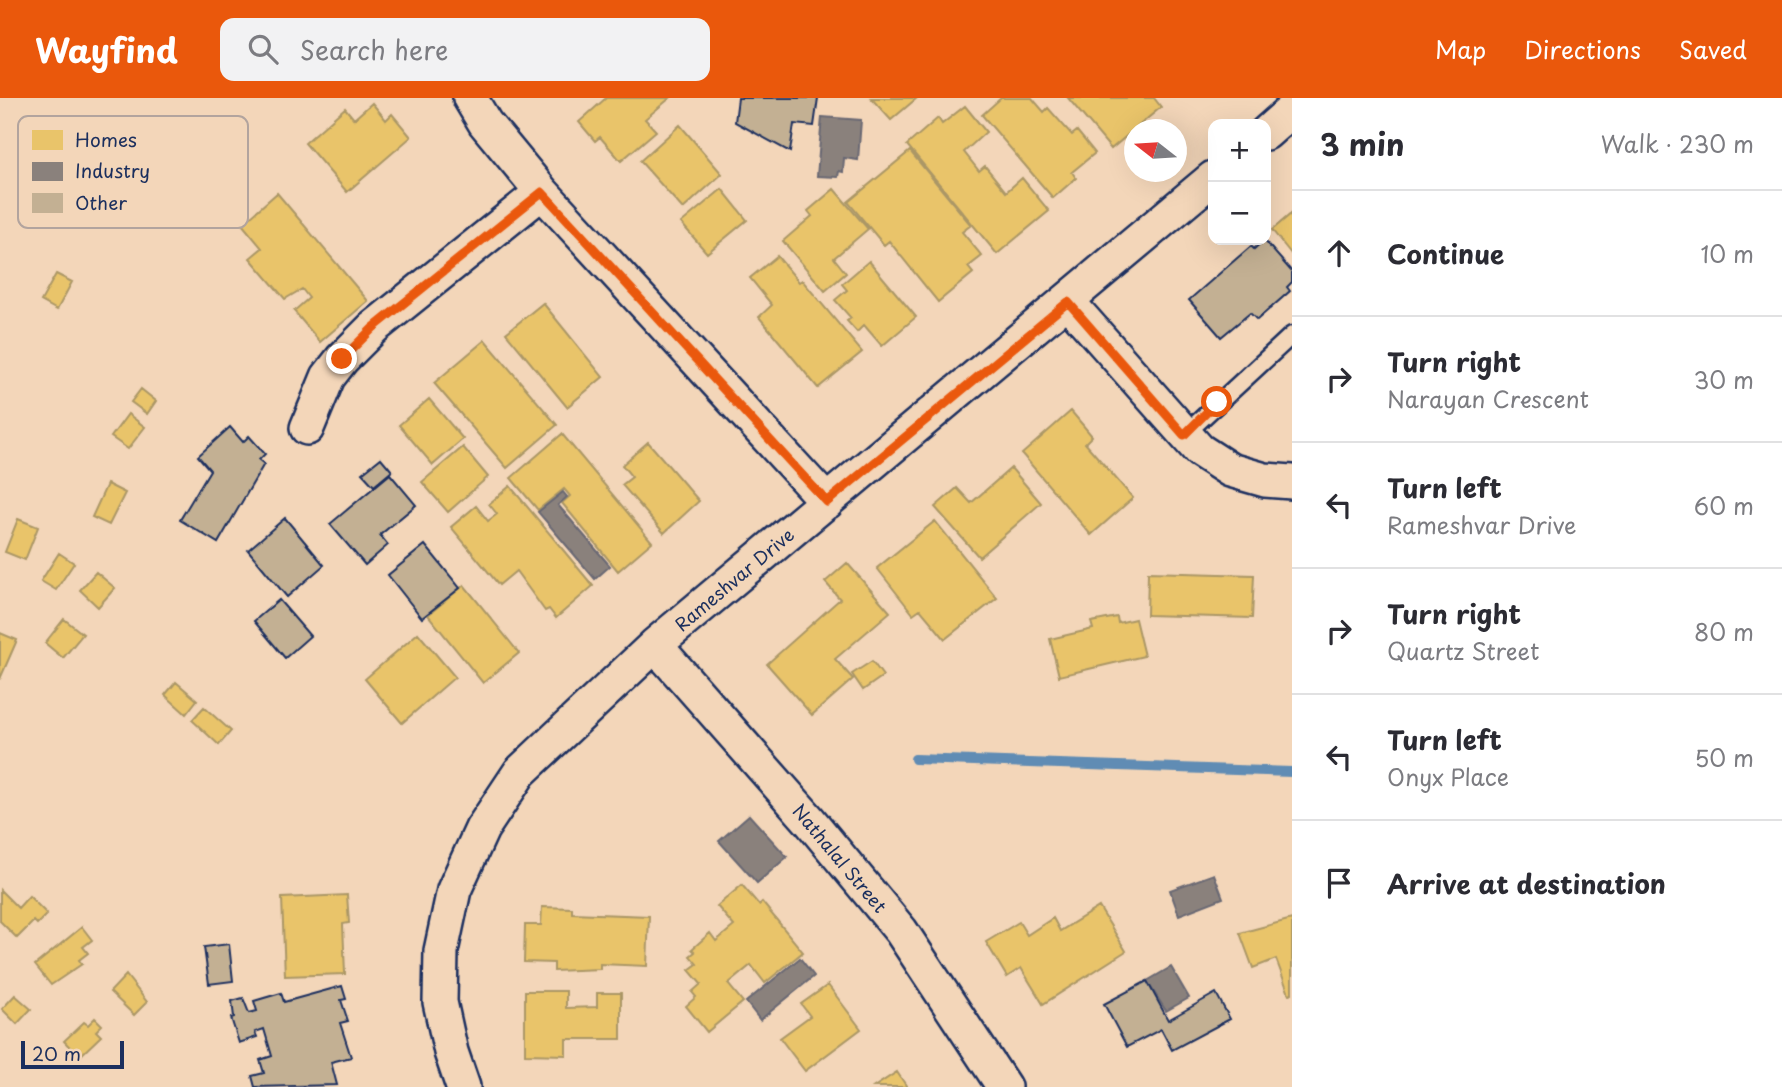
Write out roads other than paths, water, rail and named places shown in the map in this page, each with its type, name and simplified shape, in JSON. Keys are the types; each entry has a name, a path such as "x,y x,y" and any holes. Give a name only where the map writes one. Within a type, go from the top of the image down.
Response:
{"street":[{"path":"470,98 485,123 542,192 827,502"},
{"path":"1271,129 1292,110"},
{"name":"Rameshvar Drive","path":"463,1087 451,1052 440,1002 441,951 454,890 482,829 520,772 655,645 1068,302 1208,181"},
{"path":"307,428 328,377 342,359 373,328 542,192"},
{"path":"1068,302 1199,450 1230,470 1265,480 1292,482"},
{"name":"Nathalal Street","path":"655,645 801,811 901,931 1004,1087"}],"lane":[{"path":"1184,435 1292,335"}],"waterway":[{"path":"915,759 1292,772"}]}
